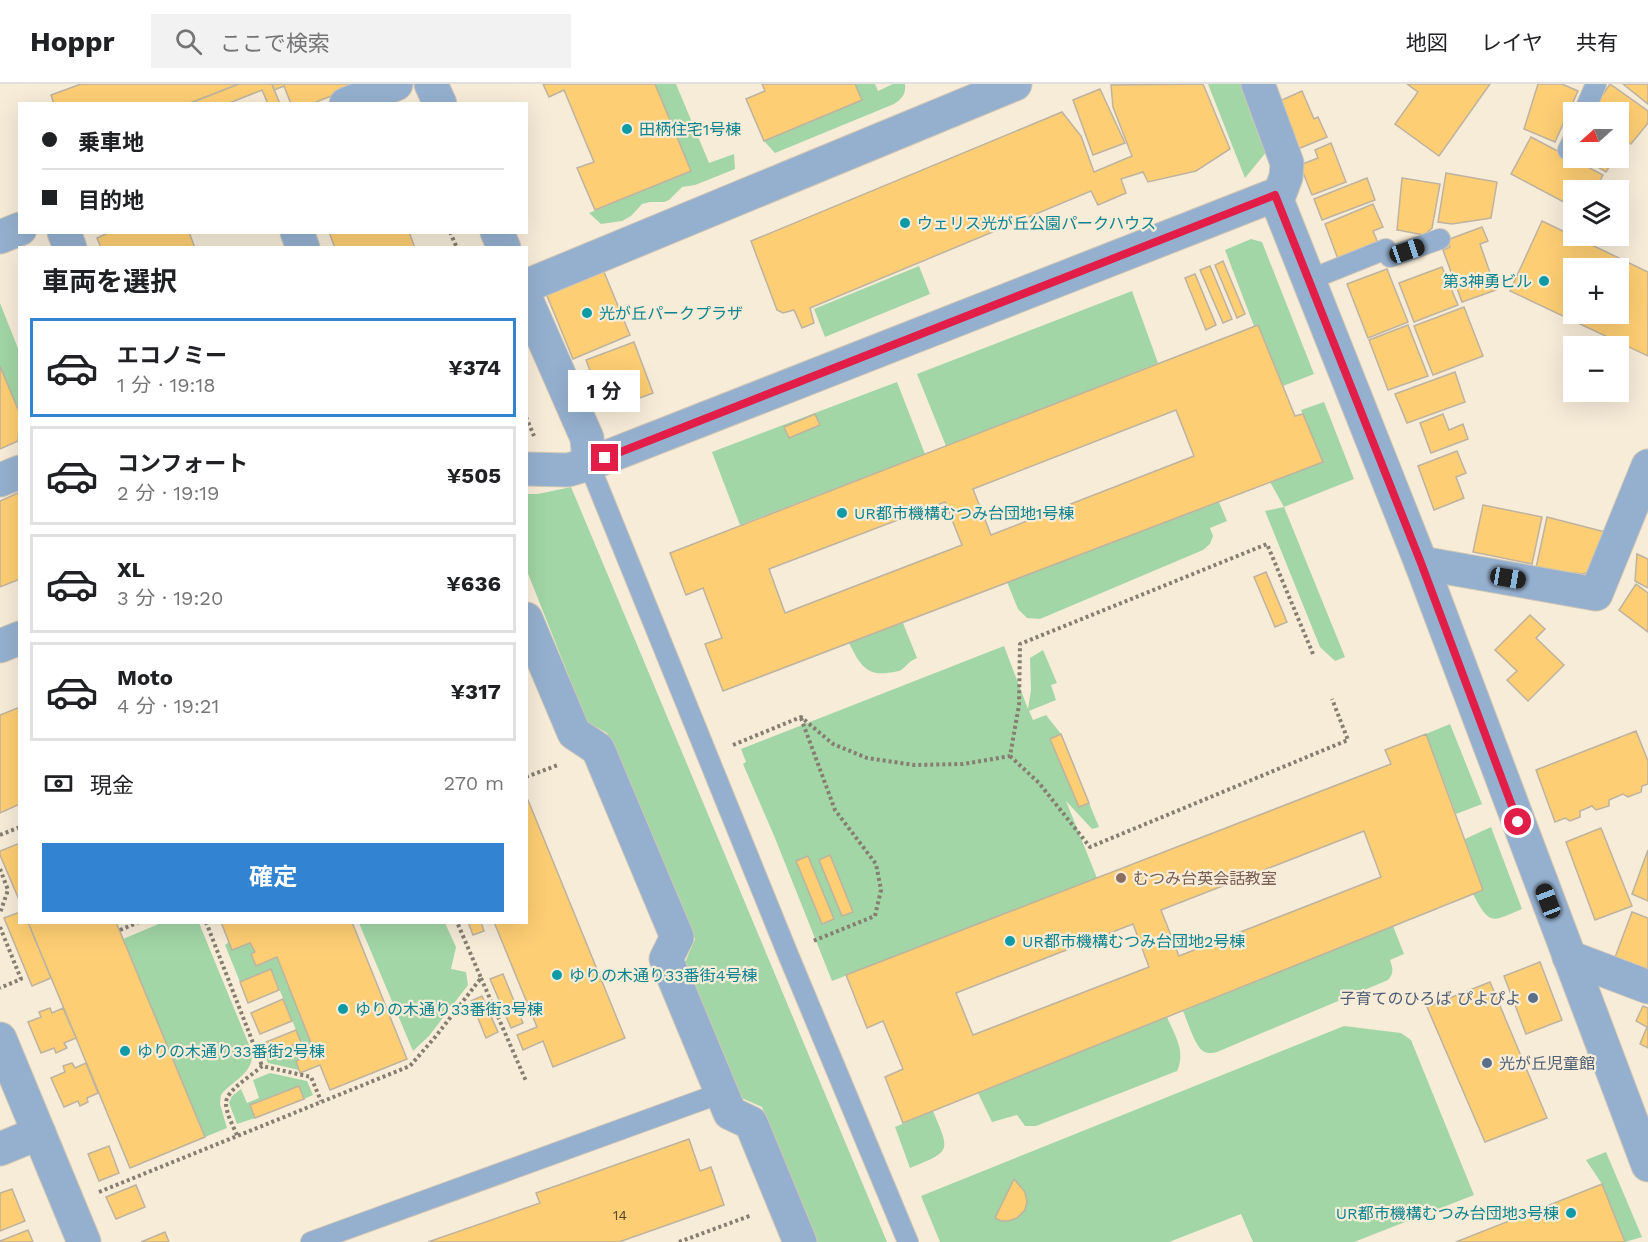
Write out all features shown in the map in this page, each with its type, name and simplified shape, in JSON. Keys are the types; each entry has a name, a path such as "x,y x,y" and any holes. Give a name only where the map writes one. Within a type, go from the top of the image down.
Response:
{"street":[{"path":"351,102 396,84"},
{"path":"431,84 439,102"},
{"path":"528,285 1015,84"},
{"path":"528,469 568,470 589,464 1280,193 1286,177 1287,163 1258,84"},
{"path":"1275,195 1421,563 1648,1165"},
{"path":"0,237 18,230"},
{"path":"528,304 587,438 589,464"},
{"path":"1421,563 1596,594 1648,466"},
{"path":"0,480 18,473"},
{"path":"528,624 574,733 598,749 677,937 666,959 730,1113 751,1124 800,1242"},
{"path":"0,646 18,639"},
{"path":"1569,957 1648,987"},
{"path":"0,1039 84,1242"},
{"path":"0,1149 39,1133"}],"lane":[{"path":"1588,102 1596,84"},
{"path":"1309,280 1386,249 1390,257 1440,239"},
{"path":"589,464 787,952 908,1242"},
{"path":"311,1242 721,1093"}],"path":[{"path":"1010,756 1018,705 1020,644 1267,544 1313,654"},
{"path":"1010,756 1039,783 1090,847 1348,740 1332,699"},
{"path":"707,755 801,717"},
{"path":"801,717 833,744 867,758 914,765 963,764 1010,756"},
{"path":"787,952 875,916 881,890 876,864 835,810 801,717"},
{"path":"0,835 18,828"},
{"path":"0,869 8,890 0,913"},
{"path":"120,930 134,924"},
{"path":"207,924 262,1066"},
{"path":"458,924 526,1081"},
{"path":"0,927 21,979 0,988"},
{"path":"68,1205 410,1066 481,978"},
{"path":"262,1066 312,1077 321,1101"},
{"path":"237,1135 226,1099 232,1090 262,1066"},
{"path":"679,1242 784,1203"}],"green space":[{"path":"655,84 676,84 709,163 734,154 735,169 695,185 682,187 664,202 642,204 631,216 622,221 601,224 589,213 691,171"},
{"path":"855,84 875,84 878,91 893,84 905,84 905,91 894,104 775,153 764,141"},
{"path":"1208,84 1249,84 1272,145 1245,178"},
{"path":"1251,239 1262,242 1314,374 1283,386 1258,325 1254,326 1225,250"},
{"path":"919,266 930,294 825,337 814,309"},
{"path":"1132,291 1158,363 946,446 917,374"},
{"path":"0,303 18,348 18,411 0,366"},
{"path":"897,382 925,454 740,525 712,452"},
{"path":"1324,402 1354,479 1284,507 1270,482 1323,462 1301,410"},
{"path":"571,487 887,1242 816,1242 762,1107 737,1096 684,965 695,939 607,733 587,722 528,574 528,494"},
{"path":"1219,502 1227,521 1210,528 1213,536 1210,544 1203,550 1040,619 1027,618 1018,609 1007,582"},
{"path":"1284,507 1345,657 1335,661 1320,647 1265,511"},
{"path":"903,623 917,658 900,671 887,673 873,672 863,666 849,643"},
{"path":"1004,646 1028,709 1031,690 1030,658 1043,650 1057,683 1051,685 1056,700 1029,711 1033,720 1046,715 1061,734 1051,739 1079,806 1089,803 1099,827 1092,829 1066,801 1097,878 832,981 743,764 746,762 741,749"},
{"path":"1450,724 1482,804 1456,814 1426,734"},
{"path":"1491,827 1522,909 1497,918 1492,918 1483,912 1473,894 1483,890 1465,839"},
{"path":"159,924 199,924 252,1052 250,1066 221,1095 220,1104 227,1128 205,1137 123,939"},
{"path":"359,924 445,924 456,947 451,969 466,972 468,985 429,1036 413,1051"},
{"path":"1393,926 1404,954 1390,960 1392,971 1388,980 1217,1052 1205,1052 1197,1044 1183,1011"},
{"path":"229,942 232,950 250,943 255,952 251,954 256,966 277,957 315,1053 296,1061 299,1070 268,1063 260,1045 264,1043 269,1055 301,1042 271,969 240,982 225,945"},
{"path":"1167,1017 1180,1050 1177,1071 1036,1126 1025,1126 1017,1115 992,1122 978,1093"},
{"path":"1344,1026 1401,1033 1411,1040 1474,1195 1354,1242 1253,1242 1241,1214 1169,1242 940,1242 921,1196"},
{"path":"270,1073 307,1081 313,1095 304,1099 299,1086 255,1118 237,1124 229,1103 232,1096 241,1089 247,1103 259,1098 253,1080"},
{"path":"933,1111 944,1148 934,1158 910,1168 895,1127"},
{"path":"1606,1152 1642,1237 1625,1242 1602,1184 1586,1160"}],"building":[{"path":"81,84 239,84 193,102 53,102 51,95"},
{"path":"239,84 272,84 279,102 267,102 262,90 232,102 193,102"},
{"path":"272,84 362,84 316,102 290,102 284,86 274,90"},
{"name":"田柄住宅1号棟","path":"543,84 655,84 691,171 595,210 577,168 594,162 564,90 549,97"},
{"path":"762,84 855,84 862,100 764,141 746,99 765,91"},
{"name":"ウェリス光が丘公園パークハウス","path":"1203,84 1230,149 1196,171 1148,182 1143,172 1121,179 1126,193 1098,205 1091,191 810,308 814,323 802,328 794,310 783,313 777,310 751,241 1062,112 1081,136 1094,172 1132,156 1113,107 1111,85"},
{"path":"1407,84 1490,84 1439,156 1395,124 1418,92"},
{"path":"1538,84 1562,84 1578,91 1573,102 1563,102 1563,124 1555,142 1524,129"},
{"path":"1610,84 1648,111 1648,123 1631,144 1629,142 1629,102 1598,102"},
{"path":"1623,84 1648,84 1648,104"},
{"path":"1100,89 1125,143 1093,155 1073,100"},
{"path":"1302,91 1314,119 1318,117 1327,137 1293,151 1273,104"},
{"path":"1531,137 1563,154 1563,168 1590,168 1603,175 1600,180 1563,180 1563,202 1511,174"},
{"path":"1331,143 1346,182 1312,195 1300,165 1318,158 1315,150"},
{"path":"1446,173 1497,182 1491,218 1452,224 1438,222"},
{"path":"1367,178 1375,200 1322,220 1314,199"},
{"path":"1402,178 1440,184 1432,228 1424,235 1397,230"},
{"path":"1373,204 1383,227 1373,231 1378,243 1338,259 1325,224"},
{"name":"第3神勇ビル","path":"1542,221 1563,231 1563,246 1594,246 1619,258 1563,258 1563,316 1510,291"},
{"path":"1482,227 1488,241 1480,244 1496,290 1462,302 1443,250 1450,247 1447,240"},
{"path":"106,234 190,234 194,246 100,246 97,238"},
{"path":"330,234 410,234 414,246 334,246"},
{"path":"1223,261 1245,314 1237,318 1215,265"},
{"name":"第3神勇ビル","path":"1629,263 1648,272 1648,356 1629,347 1629,336 1606,336 1580,324 1629,324"},
{"path":"1210,266 1232,319 1223,323 1200,270"},
{"name":"光が丘パークプラザ","path":"602,267 630,335 573,359 545,291"},
{"path":"1442,267 1458,305 1414,322 1399,283"},
{"path":"1387,269 1408,322 1368,338 1347,284"},
{"path":"1195,274 1216,325 1206,330 1185,278"},
{"path":"1464,307 1483,356 1433,375 1414,326"},
{"name":"UR都市機構むつみ台団地1号棟","path":"1258,325 1295,416 1303,414 1323,462 723,691 705,644 722,638 703,588 686,595 670,553","holes":["1176,410 1194,456 991,535 973,489","945,502 962,545 785,613 769,569"]},
{"path":"1408,325 1428,376 1388,390 1369,340"},
{"path":"634,342 653,393 605,411 586,360"},
{"path":"0,366 18,409 18,441 0,449"},
{"path":"1455,372 1465,402 1407,423 1395,394"},
{"path":"815,414 820,425 789,438 784,427"},
{"path":"1443,414 1449,430 1463,424 1468,439 1431,453 1420,423"},
{"path":"1457,451 1466,473 1456,477 1464,498 1434,510 1418,466"},
{"path":"18,493 18,580 0,587 0,501"},
{"path":"1483,505 1542,517 1532,564 1473,552"},
{"path":"1547,517 1609,533 1589,572 1574,573 1573,577 1536,568"},
{"path":"1637,554 1648,559 1648,588 1635,581"},
{"path":"1266,572 1287,622 1275,627 1254,577"},
{"path":"1636,584 1648,593 1648,632 1619,610"},
{"path":"1530,615 1545,629 1536,638 1564,665 1528,701 1507,680 1517,671 1495,650"},
{"path":"18,708 18,805 0,813 0,715"},
{"path":"1636,731 1648,761 1648,784 1642,786 1641,792 1628,797 1623,794 1609,800 1609,806 1596,810 1592,806 1580,811 1580,817 1570,821 1565,818 1555,822 1536,770"},
{"path":"1061,734 1089,803 1079,807 1050,739"},
{"name":"UR都市機構むつみ台団地2号棟","path":"1426,734 1483,890 903,1123 885,1077 903,1069 883,1021 867,1028 846,975 1391,764 1385,750","holes":["1364,831 1381,877 1179,956 1161,910","1133,924 1149,967 973,1035 956,993"]},
{"name":"ゆりの木通り33番街4号棟","path":"528,800 625,1038 553,1067 543,1041 523,1050 517,1035 537,1027 495,924 528,924"},
{"path":"1601,828 1632,906 1595,920 1566,842"},
{"path":"18,844 18,897 0,855 0,851"},
{"path":"1648,850 1648,901 1632,894"},
{"path":"830,855 853,912 842,916 819,860"},
{"path":"808,856 834,919 822,924 796,861"},
{"path":"1632,912 1648,918 1648,975 1614,960"},
{"path":"18,913 18,924 29,924 51,978 32,986 4,918"},
{"name":"ゆりの木通り33番街2号棟","path":"29,924 117,924 205,1137 130,1168"},
{"name":"ゆりの木通り33番街3号棟","path":"222,924 353,924 407,1059 330,1090 320,1065 300,1073 296,1061 315,1053 277,957 256,966 251,954 255,952 250,943 232,950"},
{"path":"469,924 482,924 484,931 473,935"},
{"name":"子育てのひろば ぴよぴよ","path":"1540,962 1562,1020 1526,1034 1504,976"},
{"path":"271,969 279,990 248,1003 240,982"},
{"path":"503,974 523,1023 511,1028 490,979"},
{"name":"光が丘児童館","path":"1490,982 1547,1118 1485,1142 1427,1007"},
{"path":"482,996 498,1032 486,1038 471,1001"},
{"path":"283,999 292,1021 260,1034 251,1013"},
{"path":"1643,1006 1648,1008 1648,1048 1640,1044 1647,1027 1636,1021"},
{"path":"50,1008 52,1013 63,1008 76,1038 64,1043 67,1048 56,1053 54,1048 41,1053 28,1022 41,1017 39,1012"},
{"path":"296,1030 301,1042 269,1055 264,1043"},
{"path":"72,1063 75,1068 86,1063 98,1093 87,1098 88,1102 80,1106 78,1101 64,1107 51,1078 65,1072 63,1066"},
{"path":"299,1086 304,1099 255,1118 250,1105"},
{"path":"689,1139 700,1171 711,1167 724,1205 619,1242 428,1242 540,1203 536,1193"},
{"path":"109,1146 119,1173 99,1181 88,1154"},
{"path":"1014,1179 1025,1192 1027,1202 1025,1210 1017,1218 1001,1221 995,1218"},
{"name":"UR都市機構むつみ台団地3号棟","path":"1602,1184 1625,1242 1456,1242"},
{"path":"136,1185 145,1207 116,1219 106,1197"},
{"path":"12,1189 25,1221 0,1231 0,1193"},
{"path":"28,1230 33,1242 0,1242 0,1241"},
{"path":"165,1232 169,1242 141,1242"}],"place":[{"name":"田柄住宅1号棟","path":"627,129"},
{"name":"ウェリス光が丘公園パークハウス","path":"905,223"},
{"name":"第3神勇ビル","path":"1544,281"},
{"name":"光が丘パークプラザ","path":"587,313"},
{"name":"UR都市機構むつみ台団地1号棟","path":"842,513"},
{"name":"むつみ台英会話教室","path":"1121,878"},
{"name":"UR都市機構むつみ台団地2号棟","path":"1010,941"},
{"name":"ゆりの木通り33番街4号棟","path":"557,975"},
{"name":"子育てのひろば ぴよぴよ","path":"1533,998"},
{"name":"ゆりの木通り33番街3号棟","path":"343,1009"},
{"name":"ゆりの木通り33番街2号棟","path":"125,1051"},
{"name":"光が丘児童館","path":"1487,1063"},
{"name":"UR都市機構むつみ台団地3号棟","path":"1571,1213"}],"route":[{"path":"605,458 1275,195 1421,563 1518,822"}]}
